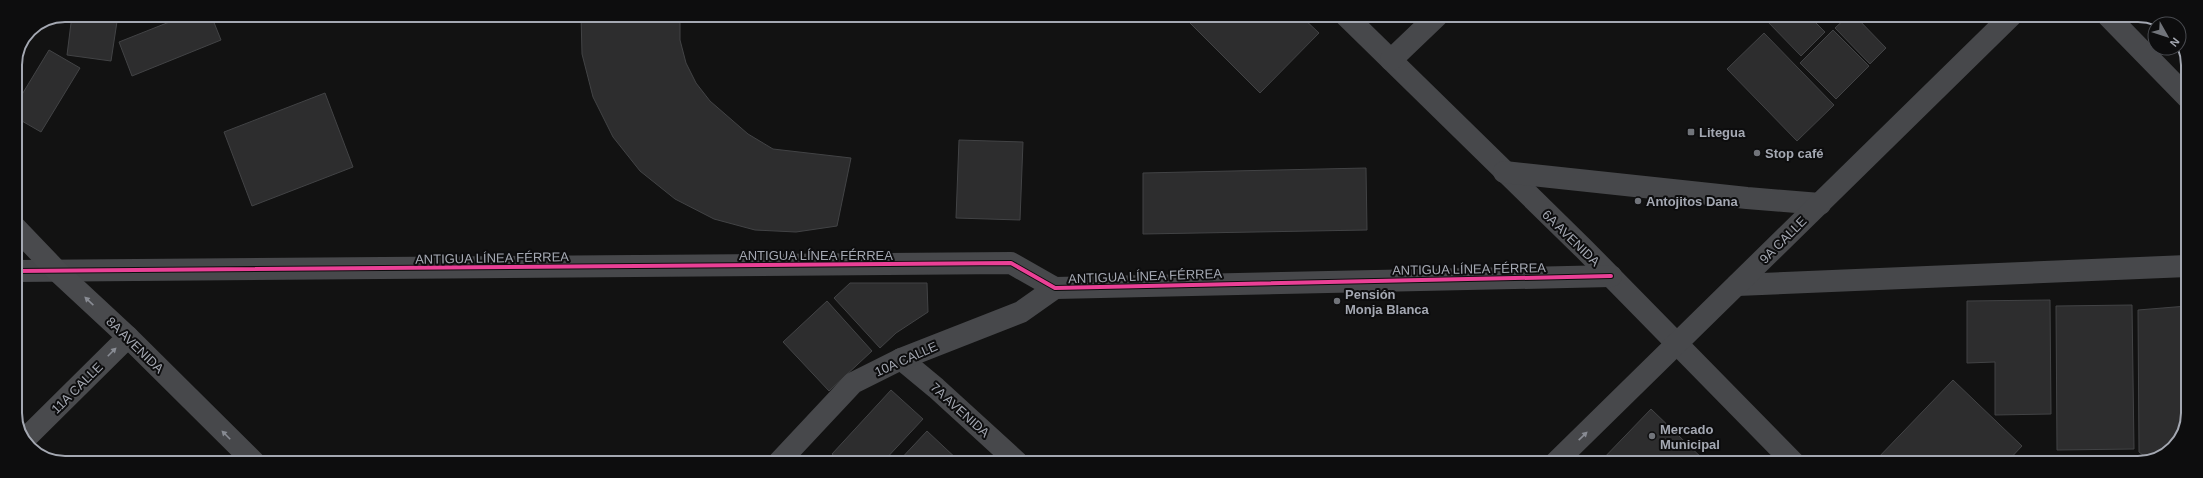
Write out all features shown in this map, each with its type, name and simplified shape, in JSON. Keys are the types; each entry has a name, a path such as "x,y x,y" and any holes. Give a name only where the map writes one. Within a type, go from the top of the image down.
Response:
{"main road":[{"name":"8A AVENIDA","path":"22,234 58,272 128,337"},
{"name":"11A CALLE","path":"28,436 128,337"}],"street":[{"name":"6A AVENIDA","path":"1352,22 1611,276 1787,456"},
{"path":"1391,60 1431,22"},
{"name":"9A CALLE","path":"1562,456 2005,22"},
{"path":"2114,22 2181,91"},
{"path":"1504,172 1747,198 1820,204"},
{"name":"ANTIGUA LÍNEA FÉRREA","path":"22,272 1012,263 1055,288 1611,276"},
{"path":"1737,285 2181,266"},
{"name":"10A CALLE","path":"785,456 854,383 901,359 1021,312 1055,288"},
{"name":"8A AVENIDA","path":"128,337 248,456"},
{"name":"7A AVENIDA","path":"901,359 936,388 1010,456"}],"building":[{"path":"71,22 117,22 111,61 67,55"},
{"path":"169,22 214,22 221,40 132,76 119,42"},
{"path":"581,22 680,22 680,40 686,63 696,83 710,101 748,134 773,149 851,158 837,226 796,232 755,230 714,219 675,199 640,171 613,137 593,97 582,54"},
{"path":"1189,22 1307,22 1319,33 1260,93"},
{"path":"1768,22 1815,22 1825,32 1801,56"},
{"path":"1842,22 1861,22 1886,48 1870,64 1835,28"},
{"path":"1833,30 1869,66 1836,99 1800,63"},
{"path":"1764,33 1834,105 1797,141 1727,69"},
{"path":"49,50 80,68 41,132 22,121 22,94"},
{"path":"325,93 353,167 252,206 224,132"},
{"path":"959,140 1023,142 1020,220 956,218"},
{"path":"1366,168 1367,230 1143,234 1143,173"},
{"path":"850,283 927,283 928,312 896,333 880,348 834,298"},
{"path":"2050,300 2051,414 1995,415 1995,362 1967,363 1967,301"},
{"path":"827,301 872,351 829,391 783,342"},
{"path":"2132,305 2134,449 2057,450 2056,306"},
{"path":"2181,306 2181,413 2178,429 2170,441 2162,449 2154,453 2143,455 2139,452 2138,310"},
{"path":"1953,380 2022,446 2013,456 1880,456"},
{"path":"891,390 923,419 889,456 834,456 832,454"},
{"name":"Mercado Municipal","path":"1651,409 1700,456 1606,456"},
{"path":"927,431 954,456 904,456"}],"cycle path":[{"path":"22,271 1011,263 1055,288 1611,276"}],"place":[{"name":"Litegua","path":"1691,132"},
{"name":"Stop café","path":"1757,153"},
{"name":"Antojitos Dana","path":"1638,201"},
{"name":"Pensión Monja Blanca","path":"1337,301"},
{"name":"Mercado Municipal","path":"1652,436"}]}
